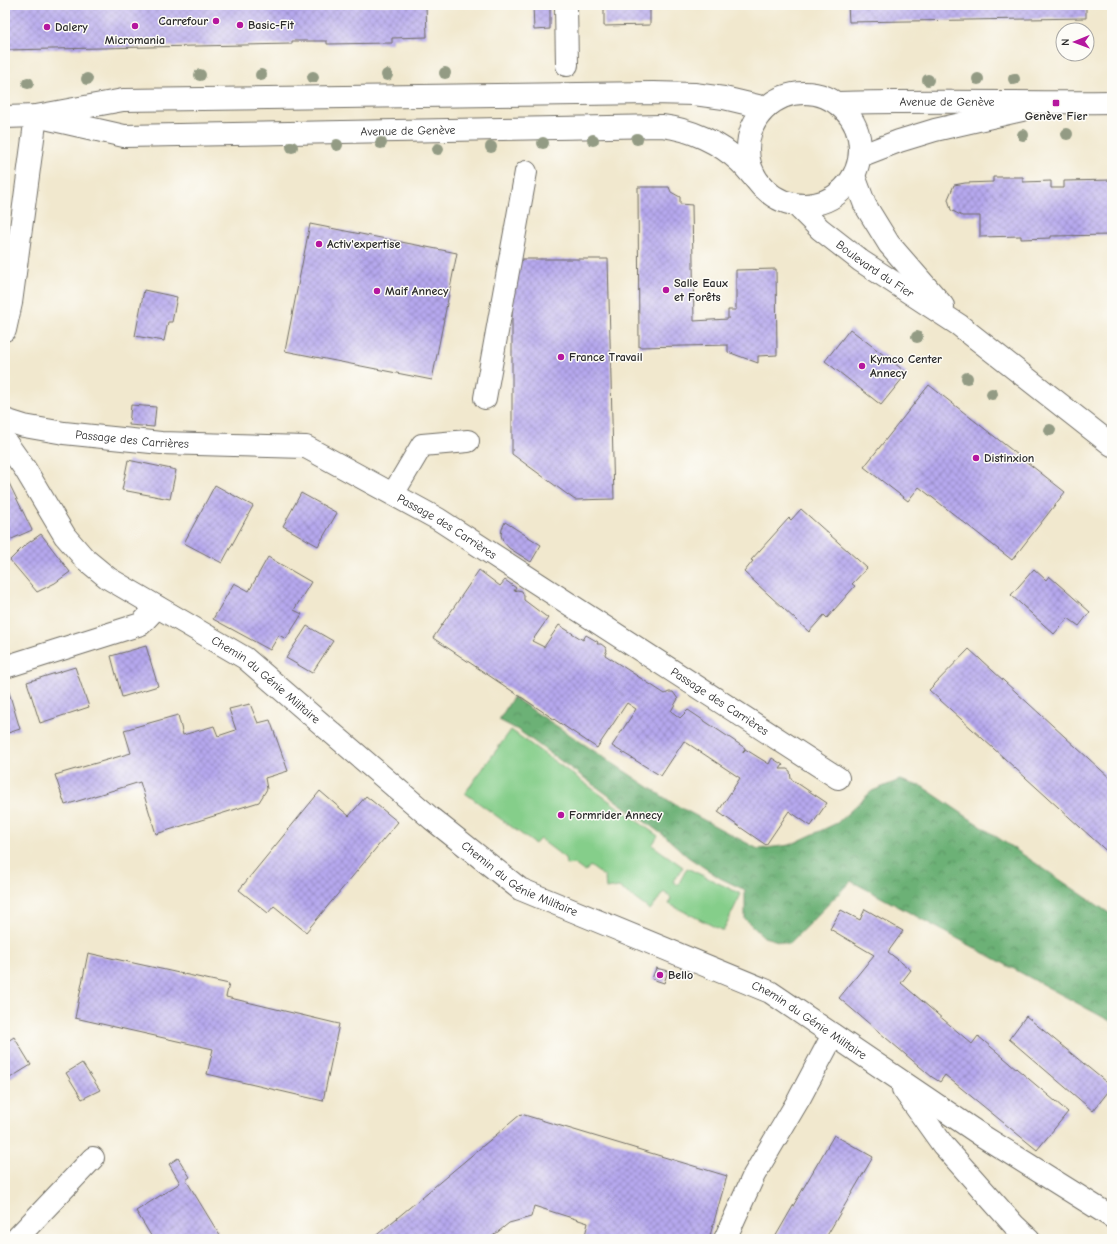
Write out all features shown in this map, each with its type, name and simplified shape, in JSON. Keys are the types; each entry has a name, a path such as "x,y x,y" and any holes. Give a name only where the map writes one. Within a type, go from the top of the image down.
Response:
{"street":[{"path":"566,5 566,65"},
{"name":"Avenue de Genève","path":"5,117 36,116 123,100 653,93 694,94 724,98 766,108"},
{"path":"803,93 821,95 837,103 856,126 859,136 857,166 844,189 830,199 814,205 796,205 773,196 761,186 754,175 750,163 748,146 752,129 760,114 778,99 803,93"},
{"name":"Avenue de Genève","path":"837,103 950,101 1056,103 1112,102"},
{"name":"Avenue de Genève","path":"857,166 899,141 935,130 1056,103"},
{"path":"5,330 11,303 36,116"},
{"name":"Avenue de Genève","path":"36,116 124,136 662,126 679,128 713,143 734,157 761,186"},
{"name":"Boulevard du Fier","path":"857,166 865,205 889,244 959,325"},
{"path":"485,398 526,172 526,180"},
{"name":"Boulevard du Fier","path":"796,205 820,229 861,261 959,325 1112,445"},
{"name":"Passage des Carrières","path":"5,420 24,426 64,433 161,443 306,447 438,519 838,778"},
{"name":"Chemin du Génie Militaire","path":"5,441 25,469 65,536 85,559 108,578 245,658 432,819 520,889 770,992 981,1135 1112,1217"},
{"path":"393,494 422,445 468,441"},
{"path":"5,667 142,624 157,608"},
{"path":"725,1239 754,1175 799,1099 833,1035"},
{"path":"894,1076 943,1145 1014,1225 1029,1239"},
{"path":"16,1239 93,1158"}],"green space":[{"path":"513,697 674,804 758,849 790,845 837,823 872,791 900,780 923,787 1112,915 1112,1022 851,881 789,944 764,937 745,919 745,890 720,878 688,857 666,837 518,730 499,720"},
{"name":"Formrider Annecy","path":"511,730 658,836 652,845 683,867 673,881 678,885 687,868 741,894 723,931 669,904 671,898 664,892 650,910 619,887 606,889 605,877 590,866 585,872 574,864 566,865 565,858 540,839 535,844 465,793"}],"building":[{"name":"Carrefour","path":"5,5 426,5 427,37 392,38 392,43 327,44 327,41 292,41 292,44 5,50"},
{"path":"533,5 550,5 550,29 534,30"},
{"path":"604,5 650,5 650,25 604,26"},
{"path":"848,5 1086,5 1086,18 849,22"},
{"path":"993,177 1023,177 1023,182 1051,181 1051,188 1064,188 1064,181 1112,180 1112,235 1051,236 1051,238 1021,239 1021,236 980,237 980,216 962,216 951,210 948,199 954,185 993,182"},
{"name":"Salle Eaux et Forêts","path":"638,187 669,187 671,192 680,197 680,204 692,205 694,321 728,319 728,310 736,310 736,270 776,269 777,355 758,356 758,363 728,352 728,345 639,347"},
{"path":"310,224 457,253 432,380 285,351"},
{"name":"France Travail","path":"512,259 608,259 614,499 575,500 512,454"},
{"path":"144,290 177,297 172,322 168,322 164,341 135,336"},
{"path":"850,329 907,373 881,405 825,361"},
{"path":"929,385 1065,492 1012,560 919,487 908,501 864,467"},
{"path":"131,405 156,407 154,427 129,425"},
{"path":"128,460 176,470 170,499 122,490"},
{"path":"7,479 32,530 5,542 5,481"},
{"path":"215,485 253,506 222,563 184,543"},
{"path":"301,493 337,513 318,546 283,526"},
{"path":"801,509 867,568 852,584 855,586 827,618 824,615 809,632 744,572 753,561 751,560 789,518 791,520"},
{"path":"505,522 541,545 531,562 509,548 503,541 501,535"},
{"path":"41,534 70,572 55,583 37,592 10,560 24,546"},
{"path":"268,557 311,582 294,610 302,614 286,639 279,635 270,650 213,619 234,583 249,591"},
{"path":"1034,569 1046,580 1049,576 1090,612 1079,626 1068,618 1054,634 1011,595"},
{"path":"479,570 500,586 505,580 516,588 514,591 522,591 524,600 548,618 532,641 544,647 559,625 583,640 586,635 598,642 597,644 601,644 605,647 607,650 605,655 665,694 673,692 678,699 671,711 680,718 688,710 745,748 743,753 745,749 769,764 772,758 783,765 780,769 787,769 790,771 791,779 827,803 811,826 789,811 766,845 718,812 740,778 684,741 661,776 612,746 636,709 627,703 597,748 433,638"},
{"path":"307,626 333,641 312,673 286,658"},
{"path":"146,646 158,686 122,697 111,656"},
{"path":"969,649 1112,780 1112,856 929,690"},
{"path":"75,667 89,707 40,723 27,682"},
{"path":"8,689 20,729 5,734 5,690"},
{"path":"250,704 258,723 270,720 288,771 265,778 267,789 259,802 156,834 140,782 65,805 55,775 131,753 124,730 178,715 183,735 214,726 218,736 236,730 229,709"},
{"path":"320,791 349,816 366,796 398,822 306,932 274,906 268,913 239,890"},
{"path":"865,909 903,931 888,952 911,970 901,983 972,1044 978,1036 1068,1112 1037,1150 945,1075 940,1082 932,1077 839,998 874,955 830,929 841,910 860,920"},
{"path":"88,953 229,984 226,997 339,1024 323,1101 207,1074 213,1049 75,1018"},
{"name":"Bello","path":"656,968 668,971 664,983 652,979"},
{"path":"1026,1016 1112,1087 1093,1111 1009,1039"},
{"path":"14,1037 31,1065 5,1081 5,1043"},
{"path":"82,1063 100,1090 82,1099 66,1073"},
{"path":"521,1114 727,1176 709,1239 584,1239 588,1223 534,1206 531,1217 509,1223 489,1239 372,1239"},
{"path":"834,1135 873,1157 825,1239 774,1239"},
{"path":"178,1158 190,1177 186,1180 222,1239 153,1239 136,1211 180,1183 169,1164"}],"place":[{"name":"Carrefour","path":"216,21"},
{"name":"Basic-Fit","path":"240,25"},
{"name":"Micromania","path":"135,26"},
{"name":"Dalery","path":"47,27"},
{"name":"Genève Fier","path":"1056,103"},
{"name":"Activ'expertise","path":"319,244"},
{"name":"Salle Eaux et Forêts","path":"666,290"},
{"name":"Maif Annecy","path":"377,291"},
{"name":"France Travail","path":"561,357"},
{"name":"Kymco Center Annecy","path":"862,366"},
{"name":"Distinxion","path":"976,458"},
{"name":"Formrider Annecy","path":"561,815"},
{"name":"Bello","path":"660,975"}]}
